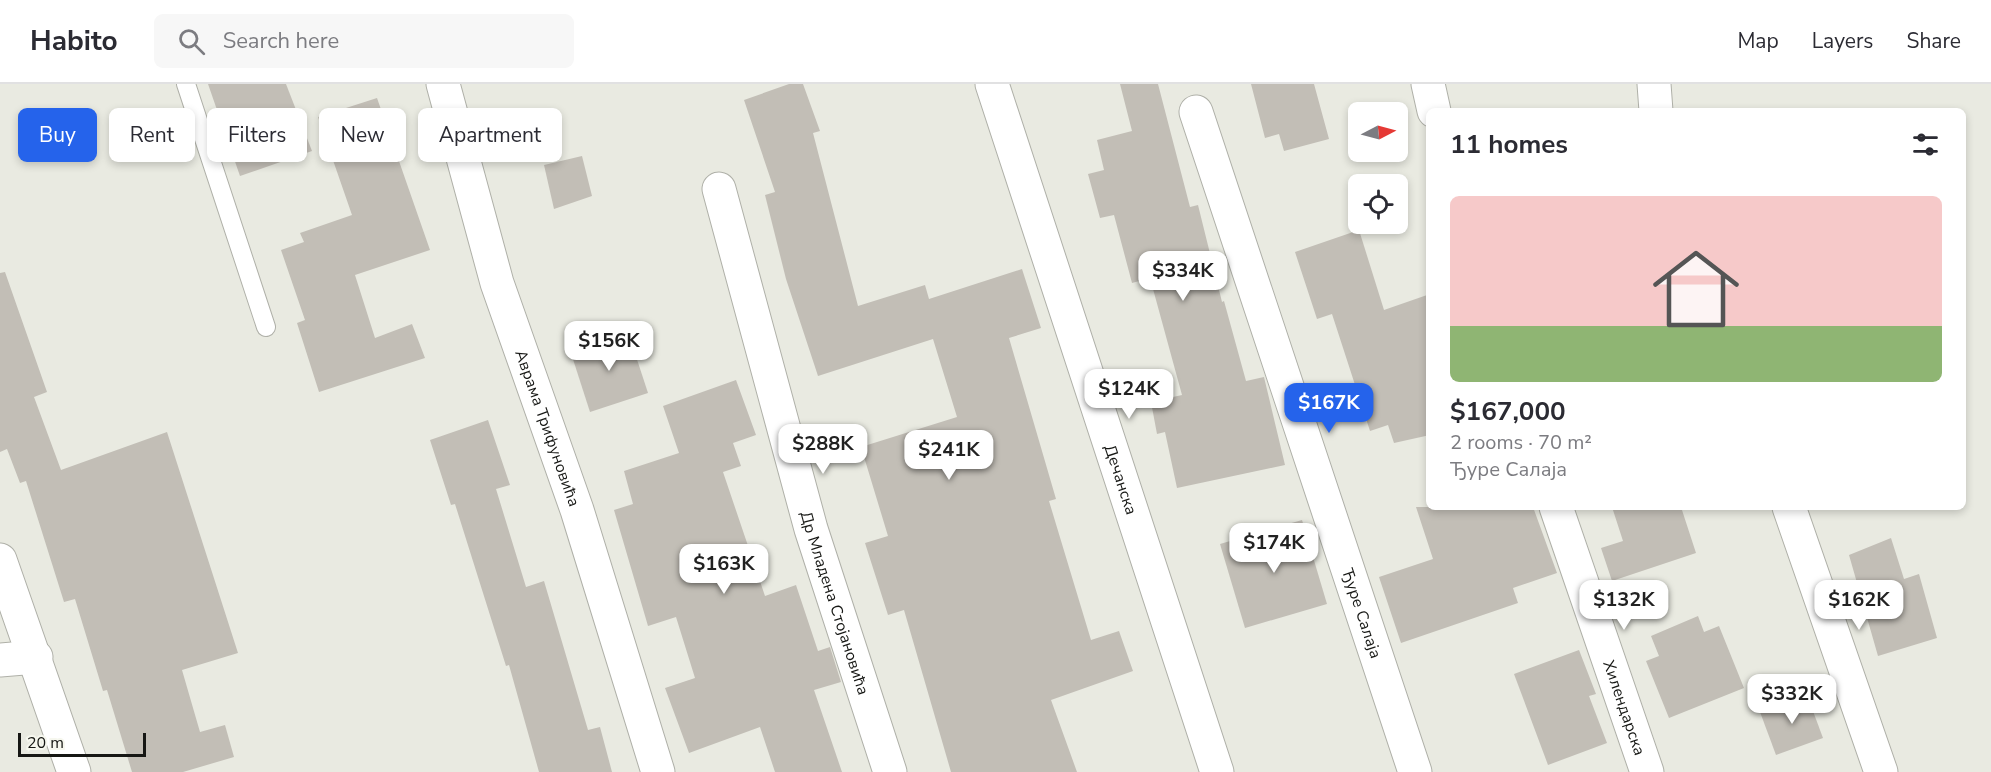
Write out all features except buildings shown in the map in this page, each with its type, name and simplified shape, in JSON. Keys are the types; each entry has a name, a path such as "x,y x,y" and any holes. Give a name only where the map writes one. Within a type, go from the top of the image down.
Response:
{"street":[{"name":"Аврама Трифуновића","path":"443,84 497,283 577,510 658,772"},
{"name":"Дечанска","path":"992,84 1217,772"},
{"path":"1428,84 1433,108"},
{"path":"1654,84 1656,108"},
{"name":"Ђуре Салаја","path":"1196,112 1415,772"},
{"name":"Др Младена Стојановића","path":"719,189 811,529 890,772"},
{"name":"Хилендарска","path":"1557,510 1647,772"},
{"path":"1791,510 1881,772"},
{"path":"0,560 36,657 74,772"},
{"path":"0,660 36,657"}],"lane":[{"path":"186,84 266,327"}]}
